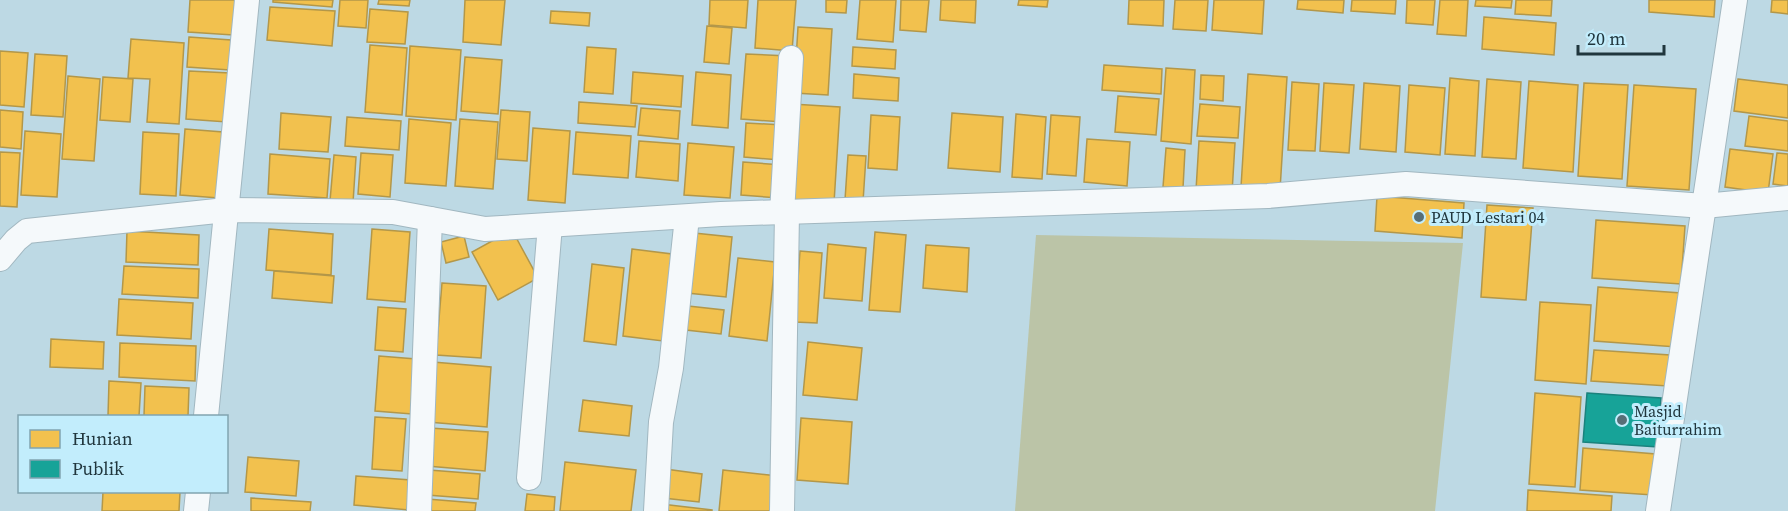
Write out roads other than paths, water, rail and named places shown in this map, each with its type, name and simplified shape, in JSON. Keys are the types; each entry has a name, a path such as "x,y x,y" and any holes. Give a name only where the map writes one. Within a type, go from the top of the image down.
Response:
{"street":[{"path":"206,415 247,0"},
{"path":"1658,511 1735,0"},
{"path":"783,511 784,213 791,58"},
{"path":"0,259 27,231 226,210 393,212 485,229 687,216 1268,196 1406,184 1704,206 1788,198"},
{"path":"656,511 661,422 671,368 687,216"},
{"path":"419,511 430,219"},
{"path":"529,478 550,225"},
{"path":"196,511 198,493"}],"place":[{"name":"PAUD Lestari 04","path":"1419,217"},
{"name":"Masjid Baiturrahim","path":"1622,420"}]}
